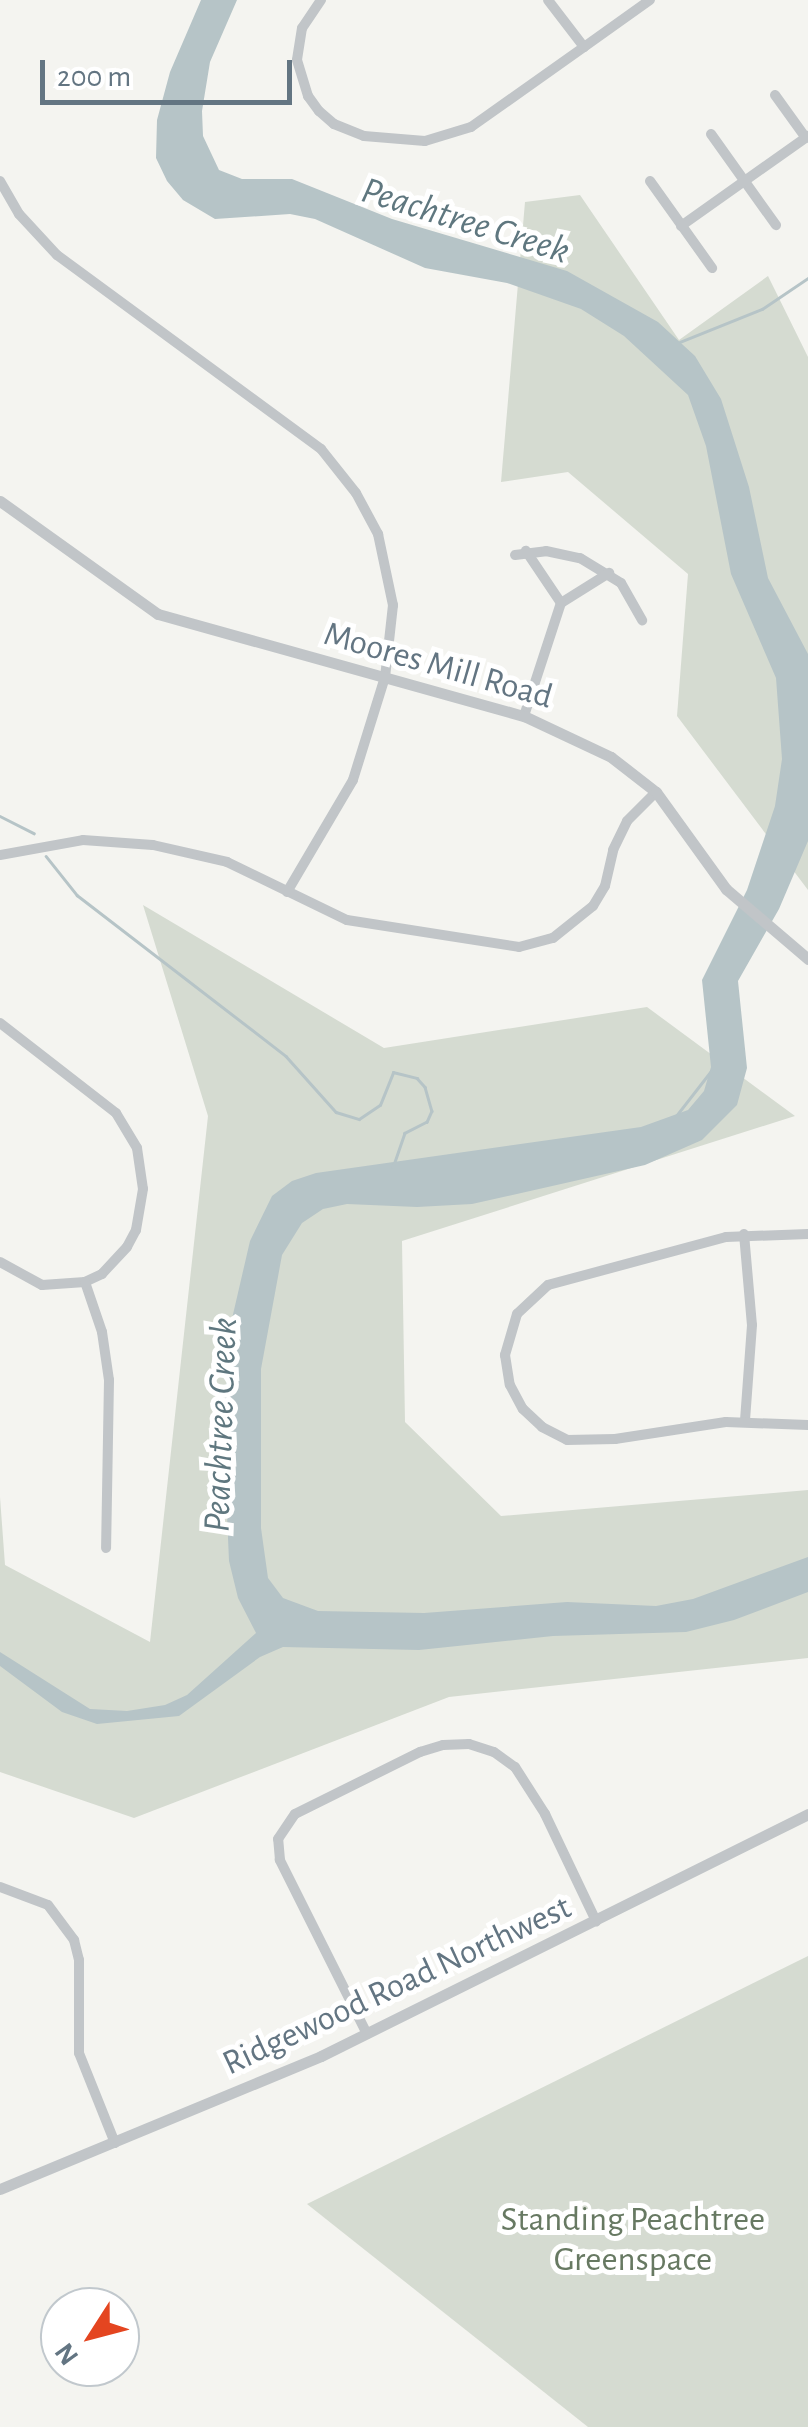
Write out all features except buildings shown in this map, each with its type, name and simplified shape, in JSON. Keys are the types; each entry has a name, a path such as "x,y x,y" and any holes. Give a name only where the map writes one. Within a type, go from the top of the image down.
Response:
{"street":[{"path":"321,0 309,15 298,43 300,78 319,112 334,124 364,136 425,141 460,133 650,0"},
{"path":"548,0 584,47"},
{"path":"682,226 807,137 776,95"},
{"path":"712,134 776,225"},
{"path":"0,181 19,214 49,248 311,440 338,468 368,512 385,556 393,616 384,677 353,780 287,892"},
{"path":"650,181 712,268"},
{"name":"Moores Mill Road","path":"0,501 158,614 524,716 611,757 656,792 726,889 808,959"},
{"path":"561,603 521,553 580,558 609,573 621,583 642,620"},
{"path":"524,716 561,603 609,573"},
{"path":"0,855 83,840 153,845 215,857 325,912 368,925 500,947 538,944 569,930 593,906 605,886 613,850 627,821 656,792"},
{"path":"0,1023 106,1103 136,1148 143,1189 136,1230 116,1261 85,1282 42,1285 0,1262"},
{"path":"744,1234 752,1325 745,1421"},
{"path":"808,1234 744,1234 548,1285 517,1314 506,1355 510,1385 523,1408 542,1427 568,1440 615,1439 745,1421 808,1425"},
{"path":"85,1282 102,1332 109,1380 106,1548"},
{"path":"367,2034 280,1860 278,1839 295,1814 374,1774 443,1745 482,1747 505,1759 533,1792 596,1922"},
{"name":"Ridgewood Road Northwest","path":"0,2189 367,2034 808,1814"},
{"path":"0,1887 48,1905 74,1940 79,1972 79,2053 115,2142"}],"green space":[{"path":"580,195 679,340 768,276 808,357 808,890 677,716 688,574 568,472 501,482 525,202"},
{"path":"143,905 384,1048 647,1007 795,1116 402,1241 405,1422 501,1516 808,1490 808,1658 449,1697 134,1818 0,1772 0,1497 5,1565 150,1642 208,1116"},
{"name":"Standing Peachtree Greenspace","path":"808,1956 808,2427 588,2427 307,2204"}],"shaded area":[{"path":"201,0 237,0 210,62 202,111 203,136 219,170 242,179 292,179 392,219 567,271 658,322 695,356 721,399 749,487 768,578 808,654 808,841 779,909 738,981 747,1068 737,1105 702,1140 645,1165 472,1204 347,1204 323,1209 302,1223 282,1255 261,1369 261,1528 268,1578 283,1598 318,1611 424,1613 567,1602 656,1606 693,1599 808,1557 808,1592 734,1620 686,1632 553,1636 419,1650 283,1647 260,1657 179,1716 97,1724 62,1712 0,1666 0,1652 90,1709 127,1711 165,1705 187,1695 256,1633 238,1598 229,1561 223,1423 231,1323 250,1241 272,1196 292,1181 316,1173 641,1127 688,1110 704,1091 711,1067 702,980 747,890 775,806 782,759 776,678 731,574 706,446 688,395 624,336 581,309 507,283 425,268 315,219 290,214 215,219 183,200 167,181 156,158 157,120 170,72"}],"waterway":[{"path":"680,342 762,309 808,278"},
{"path":"0,816 34,833"},
{"path":"46,856 77,895 286,1056 336,1112 359,1119 380,1105 393,1072 417,1078 425,1087 432,1111 427,1122 405,1133 393,1167"},
{"name":"Peachtree Creek","path":"676,1116 711,1071"}]}
